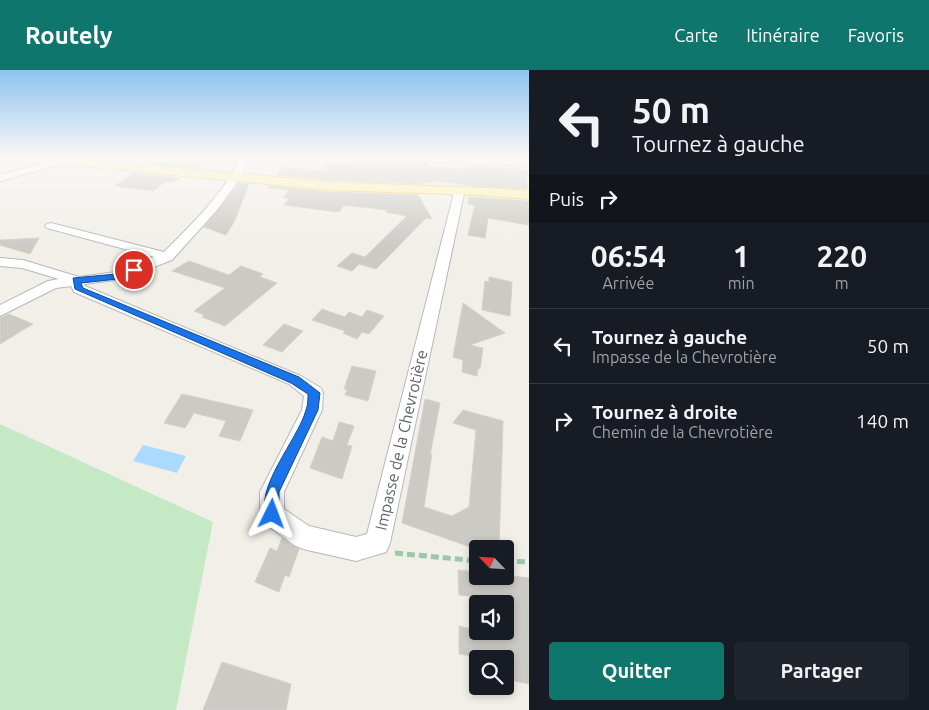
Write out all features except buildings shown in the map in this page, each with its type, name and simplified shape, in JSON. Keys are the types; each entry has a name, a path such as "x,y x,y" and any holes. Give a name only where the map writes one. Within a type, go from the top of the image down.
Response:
{"main road":[{"path":"401,188 460,189 529,195"}],"street":[{"path":"0,262 24,264 76,280 91,281 118,276 167,257 213,208 228,188"},
{"name":"Impasse de la Chevrotière","path":"76,280 79,289 295,380 314,393 312,410 272,492 272,514 303,537 356,549 377,543 460,189"},
{"path":"51,226 167,257"},
{"path":"0,311 53,284 76,280"}],"path":[{"path":"377,543 398,555 469,560"},
{"path":"514,561 529,562"}],"green space":[{"path":"0,424 213,522 176,710 0,710"}],"water":[{"path":"143,445 186,456 177,473 133,461"}],"route":[{"path":"134,270 118,276 91,281 76,280 79,289 295,380 314,393 312,410 272,492 272,514"}]}
